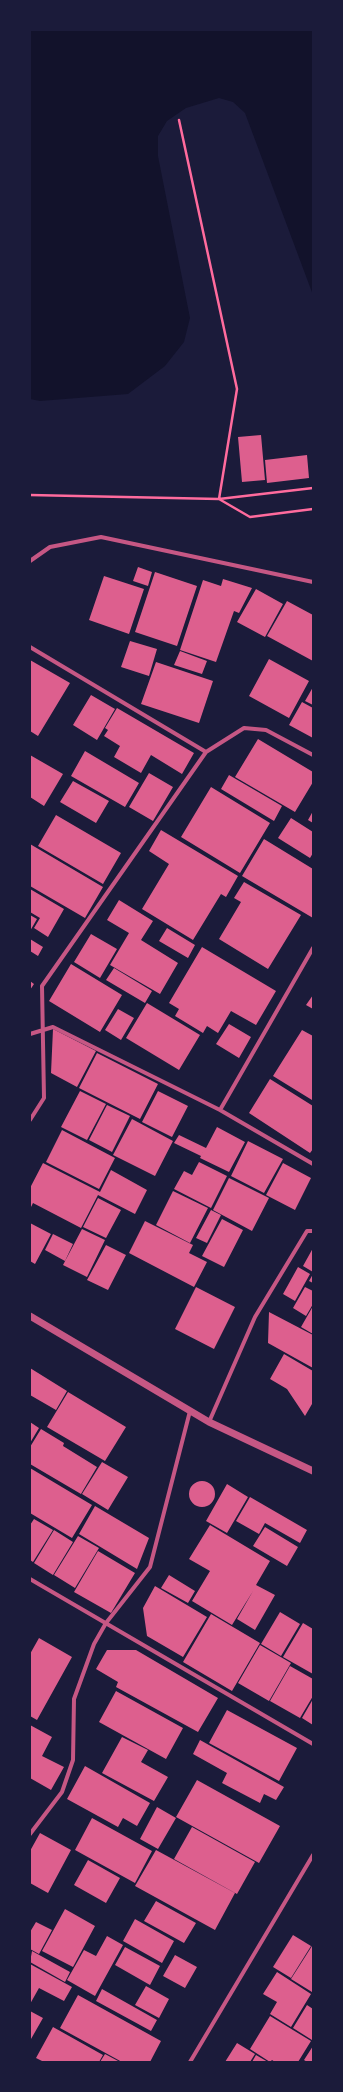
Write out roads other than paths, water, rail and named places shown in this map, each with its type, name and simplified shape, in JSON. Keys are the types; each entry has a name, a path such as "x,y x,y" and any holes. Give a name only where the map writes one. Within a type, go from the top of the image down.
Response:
{"street":[{"path":"30,561 50,547 101,537 313,582"},
{"path":"30,647 206,752"},
{"path":"30,1120 44,1098 44,1029 42,986 206,752 244,728 266,730 313,755"},
{"path":"220,1110 313,948"},
{"path":"30,1034 53,1027 220,1110 313,1164"},
{"path":"209,1422 255,1317 307,1232 313,1231"},
{"path":"30,1316 209,1422 313,1471"},
{"path":"30,1834 62,1792 71,1766 73,1760 74,1699 94,1644 106,1623 150,1567 190,1411"},
{"path":"30,1579 313,1744"},
{"path":"190,2062 313,1855"}]}
